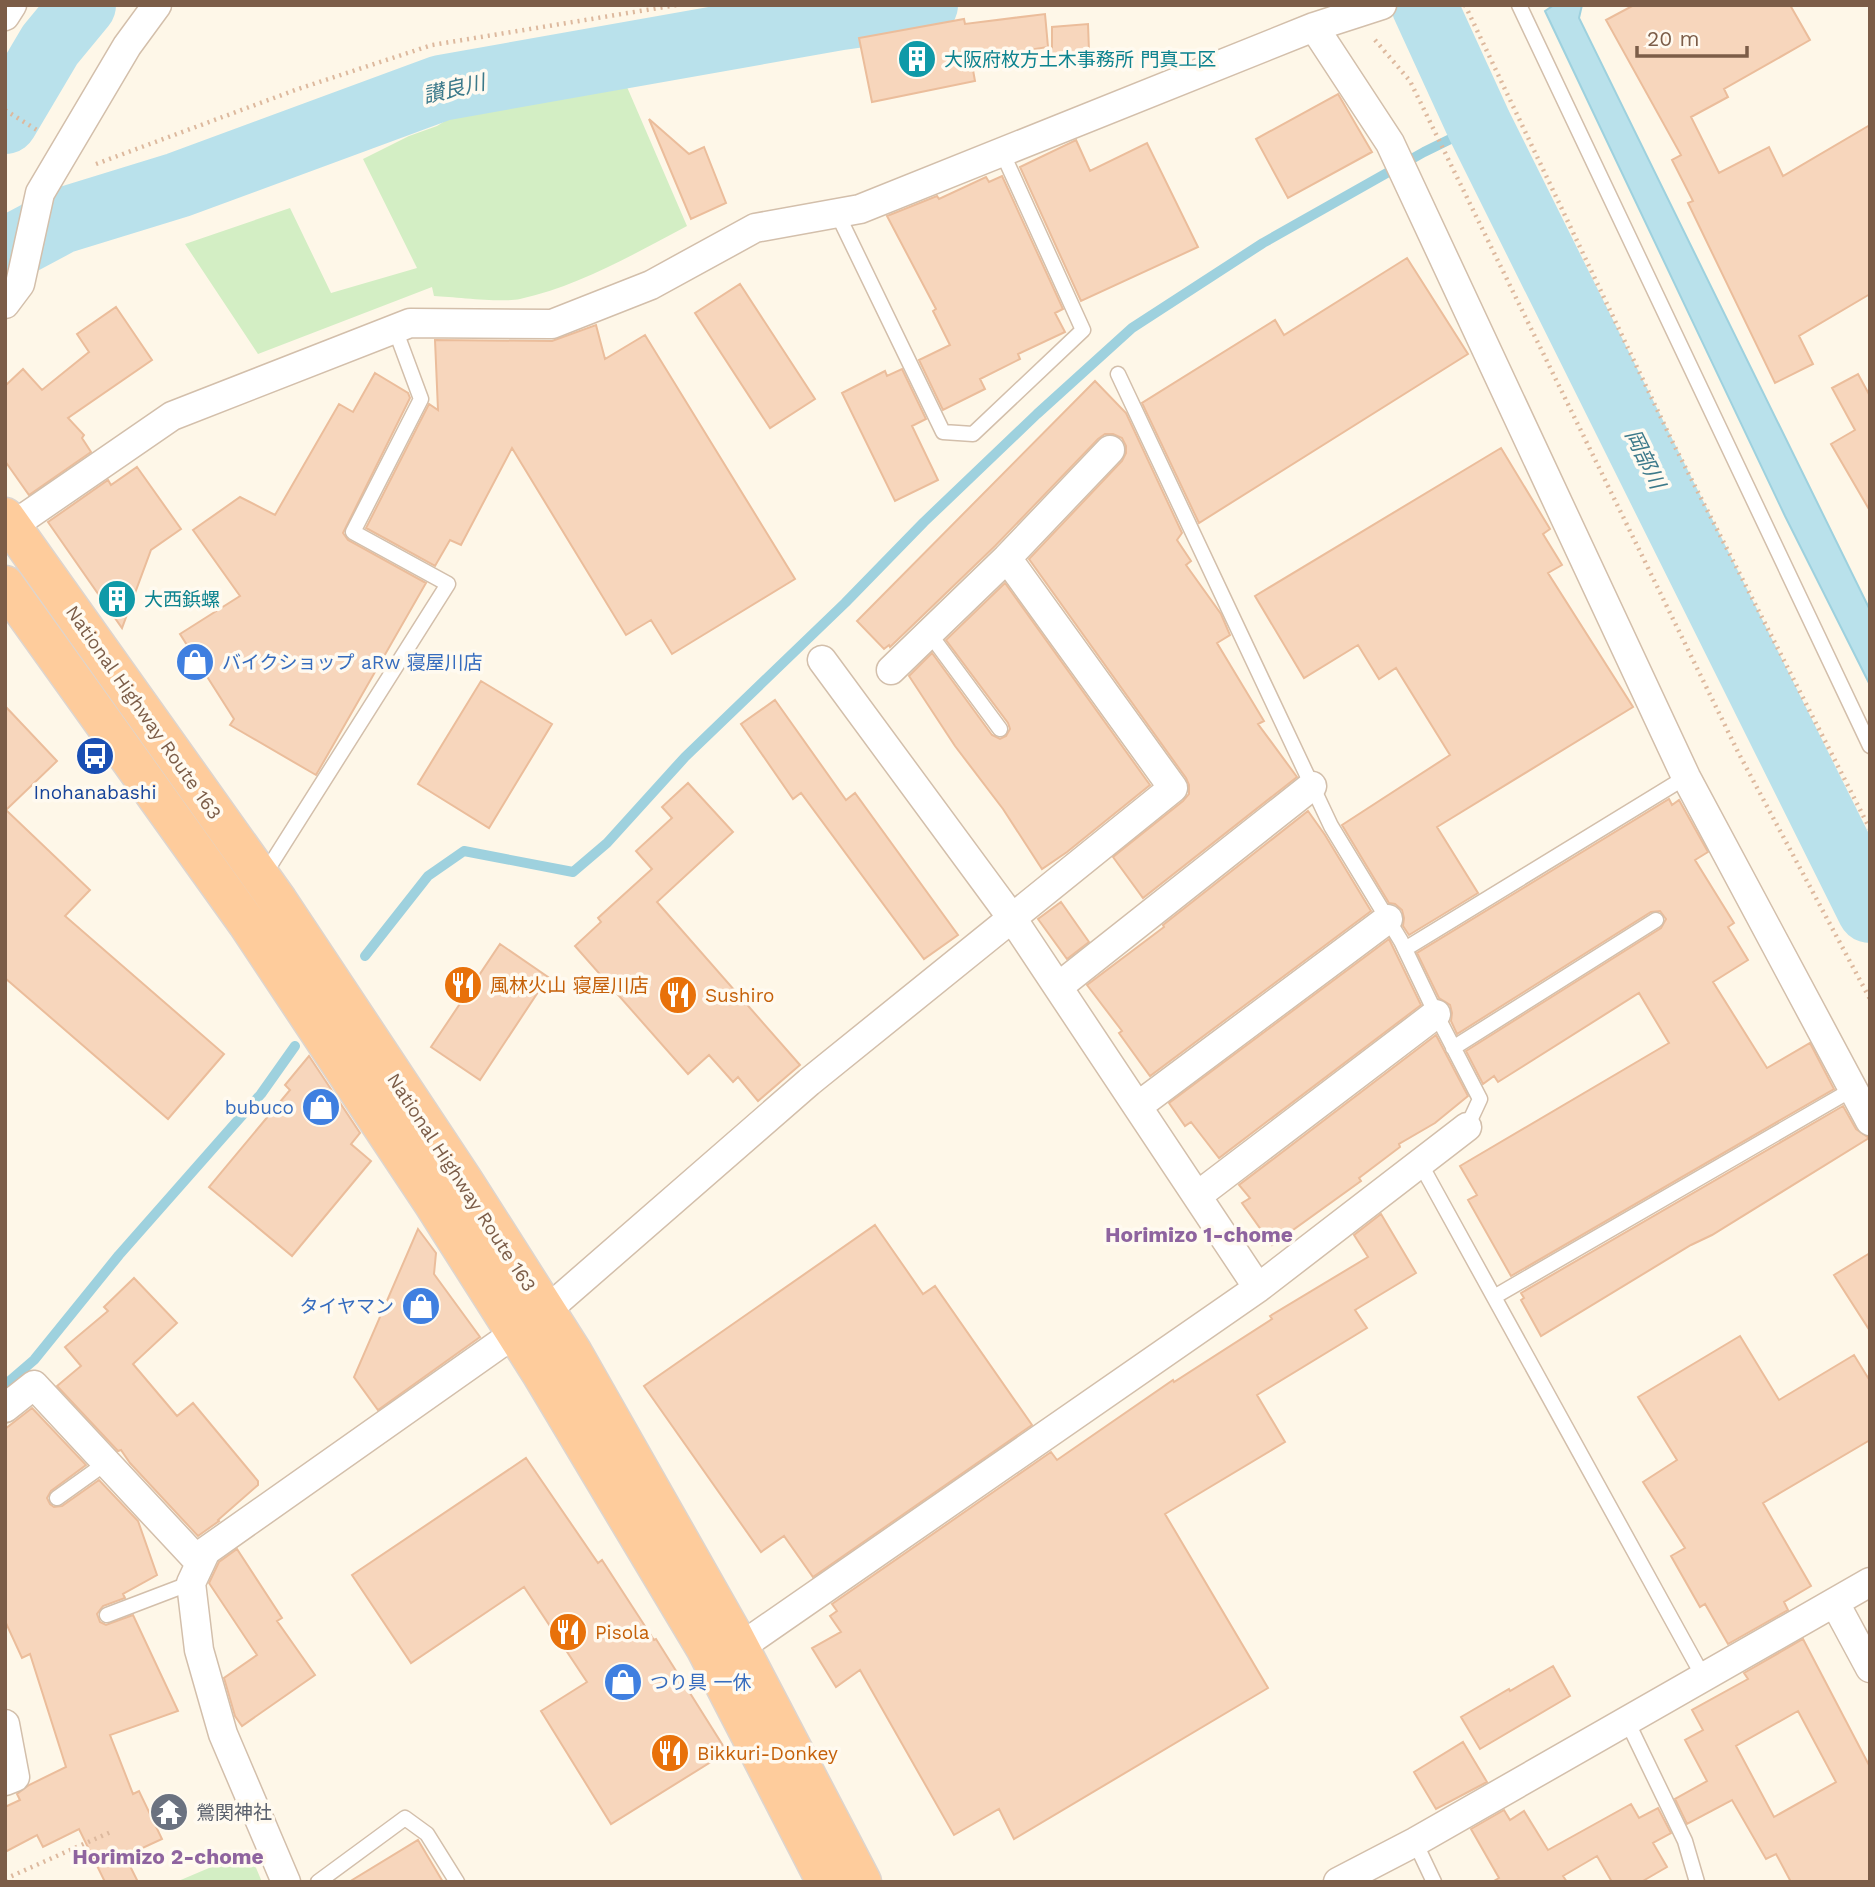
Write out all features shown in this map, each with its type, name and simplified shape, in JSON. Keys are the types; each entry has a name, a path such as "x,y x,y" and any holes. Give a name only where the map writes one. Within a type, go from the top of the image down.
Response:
{"highway":[{"name":"National Highway Route 163","path":"8,525 262,877 463,1180 573,1353 739,1648 862,1882"},
{"name":"National Highway Route 163","path":"5,585 247,923 433,1203 706,1649 826,1882"}],"street":[{"path":"5,16 12,5"},
{"path":"5,304 20,284 40,193 59,143 157,5"},
{"path":"8,525 172,416 395,329 411,323 552,324 651,285 755,228 860,209 1314,27 1371,10"},
{"path":"1314,27 1390,143 1686,777 1870,1121"},
{"path":"891,670 1007,558 1110,450"},
{"path":"546,1311 809,1082 1173,788 1007,558"},
{"path":"822,660 1012,918 1258,1288"},
{"path":"1058,987 1312,786"},
{"path":"1138,1106 1388,919"},
{"path":"1197,1196 1436,1014"},
{"path":"739,1648 1258,1288 1467,1127"},
{"path":"286,1882 223,1734 199,1650 195,1573 206,1550 515,1333"},
{"path":"5,1408 34,1385 106,1463 195,1573"},
{"path":"1338,1882 1415,1842 1870,1582"},
{"path":"1835,1603 1870,1668"},
{"path":"5,1724 15,1776 5,1781"}],"lane":[{"path":"1519,5 1870,746"},
{"path":"836,214 943,432 973,434 1083,330 1002,152"},
{"path":"262,877 449,584 352,532 421,399 395,329"},
{"path":"1118,374 1331,826 1405,949 1480,1099 1467,1127"},
{"path":"929,633 1000,729"},
{"path":"1405,949 1686,777"},
{"path":"1453,1048 1656,920"},
{"path":"1494,1297 1853,1089"},
{"path":"1420,1163 1704,1678"},
{"path":"57,1499 106,1463"},
{"path":"107,1615 195,1573"},
{"path":"1627,1721 1685,1841 1697,1882"},
{"path":"318,1882 405,1818 427,1834 457,1882"},
{"path":"1415,1842 1434,1882"}],"path":[{"path":"5,110 95,164 299,89 432,46 677,5"},
{"path":"1465,5 1674,445 1870,829"},
{"path":"1371,10 1410,81 1739,754 1870,999"},
{"path":"5,1879 113,1831"}],"green space":[{"path":"624,80 687,226 606,268 564,286 520,299 502,300 434,296 432,287 258,354 185,244 290,208 331,293 417,268 363,159 409,136 437,126 464,109"},
{"path":"249,1851 262,1882 176,1882"}],"water":[{"path":"1554,5 1582,5 1579,18 1870,610 1870,685 1785,516 1545,11"}],"building":[{"path":"1634,5 1790,5 1810,40 1724,89 1728,97 1691,117 1719,173 1769,147 1783,176 1870,125 1870,294 1799,336 1813,364 1775,383 1688,203 1693,201 1672,160 1681,155 1606,20"},
{"name":"大阪府枚方土木事務所 門真工区","path":"1045,14 1048,47 971,59 975,81 872,102 859,38 964,19 965,24"},
{"path":"1088,24 1089,51 1052,56 1052,27"},
{"path":"1338,94 1372,152 1288,198 1256,139"},
{"path":"649,119 689,154 704,147 726,203 691,219"},
{"path":"1076,140 1090,171 1147,143 1198,247 1081,301 1020,167"},
{"path":"1002,176 1063,309 1055,313 1065,332 1018,354 1020,359 980,379 985,389 943,410 919,360 950,345 933,311 936,309 887,216 937,196 939,199 986,177 989,182"},
{"path":"1407,258 1468,354 1199,523 1142,403 1275,320 1284,335"},
{"path":"740,284 815,399 770,428 695,313"},
{"path":"116,307 152,360 68,418 84,435 82,438 91,452 29,495 5,461 5,386 23,369 42,390 89,352 77,334"},
{"path":"596,325 605,359 645,335 795,579 672,654 651,620 626,635 512,448 461,545 450,540 435,566 366,528 429,404 438,410 435,340 552,341"},
{"path":"902,369 926,419 912,426 938,480 895,501 842,393 885,371 887,376"},
{"path":"375,373 408,393 410,398 343,533 348,540 426,583 316,775 230,725 234,719 180,634 240,596 193,530 240,497 275,515 339,404 353,412"},
{"path":"1858,374 1870,396 1870,511 1831,444 1855,430 1832,388"},
{"path":"1095,381 1126,413 1182,533 1177,540 1191,561 1186,565 1221,614 1230,635 1217,643 1264,721 1258,724 1297,777 1143,898 1113,857 1183,801 1189,794 1189,785 1029,559 1122,461 1126,446 1122,438 1105,434 1098,439 995,546 890,647 889,645 884,649 857,621"},
{"path":"1501,448 1550,529 1543,534 1562,565 1548,573 1633,707 1437,827 1478,893 1409,935 1403,926 1402,910 1389,903 1342,825 1450,755 1396,668 1379,679 1358,645 1304,678 1255,596"},
{"path":"137,467 181,529 151,550 122,628 48,522 108,480 111,485"},
{"path":"1005,583 1150,785 1042,869 909,676 932,653 992,735 1000,739 1006,736 1010,729 1008,723 946,640"},
{"path":"481,681 552,724 489,828 418,784"},
{"path":"775,700 846,800 855,793 958,935 924,959 801,793 793,799 741,724"},
{"path":"5,706 57,761 6,810 90,890 65,916 224,1054 168,1119 5,978"},
{"name":"Sushiro","path":"688,783 733,832 657,902 800,1065 758,1101 738,1077 733,1082 709,1055 688,1074 575,946 601,922 598,918 652,869 636,851 672,818 662,807"},
{"path":"1669,799 1672,805 1679,800 1708,852 1695,860 1734,923 1728,927 1748,960 1713,982 1767,1068 1810,1043 1834,1089 1511,1276 1468,1200 1477,1195 1460,1166 1669,1043 1639,993 1498,1082 1494,1076 1483,1084 1466,1051 1661,928 1666,919 1660,911 1651,912 1457,1034 1451,1021 1450,1005 1439,998 1417,953"},
{"path":"1308,811 1371,911 1150,1076 1119,1033 1122,1031 1087,985"},
{"path":"1061,902 1089,942 1067,959 1038,919"},
{"path":"1389,939 1421,1005 1219,1158 1191,1122 1185,1126 1169,1103"},
{"path":"500,944 548,977 480,1080 431,1047"},
{"path":"1436,1035 1468,1096 1435,1123 1399,1144 1400,1147 1359,1178 1361,1181 1272,1245 1242,1203 1250,1198 1239,1185"},
{"path":"309,1056 360,1133 351,1144 371,1161 292,1256 209,1187 290,1090 285,1085"},
{"path":"1843,1106 1856,1129 1869,1138 1541,1336 1521,1300 1524,1298 1521,1293"},
{"path":"1381,1214 1416,1273 1355,1310 1367,1328 1257,1395 1285,1442 1165,1514 1268,1688 1014,1839 999,1809 954,1835 860,1670 836,1687 812,1648 841,1632 830,1616 837,1611 832,1604 1051,1452 1057,1460 1173,1380 1174,1382 1272,1319 1270,1316 1368,1257 1354,1235"},
{"path":"875,1225 923,1294 935,1286 1032,1425 813,1577 784,1536 761,1552 644,1386"},
{"name":"タイヤマン","path":"418,1229 436,1253 434,1274 480,1337 378,1410 354,1377"},
{"path":"1870,1253 1870,1331 1834,1275"},
{"path":"134,1278 177,1323 133,1364 177,1416 193,1403 258,1481 258,1485 219,1521 198,1536 121,1450 118,1451 57,1386 81,1366 65,1347 108,1311 104,1307"},
{"path":"1740,1336 1779,1400 1854,1355 1870,1381 1870,1440 1763,1503 1811,1586 1784,1602 1788,1610 1728,1644 1705,1604 1700,1607 1671,1556 1685,1548 1643,1482 1677,1460 1638,1397"},
{"path":"32,1408 86,1465 51,1491 47,1498 50,1504 54,1507 62,1506 99,1480 138,1521 157,1575 123,1594 125,1598 103,1606 97,1614 100,1622 106,1625 133,1615 178,1711 110,1735 133,1794 139,1791 162,1839 125,1856 138,1882 105,1882 79,1829 43,1847 37,1835 5,1852 5,1807 20,1800 17,1794 29,1785 66,1767 30,1654 22,1658 5,1621 5,1429"},
{"path":"526,1458 598,1563 602,1560 654,1640 656,1639 727,1752 611,1824 541,1711 587,1682 524,1587 411,1663 352,1575"},
{"path":"237,1549 282,1618 277,1621 315,1675 242,1726 235,1716 224,1678 257,1655 209,1583 219,1562"},
{"path":"1803,1639 1870,1767 1870,1882 1791,1882 1776,1854 1766,1859 1732,1800 1687,1824 1675,1799 1707,1781 1685,1740 1703,1730 1692,1710 1748,1679 1744,1673","holes":["1798,1711 1836,1782 1774,1817 1736,1746"]},
{"path":"1553,1666 1570,1696 1480,1749 1461,1717"},
{"path":"1463,1742 1487,1782 1436,1809 1414,1772"},
{"path":"1631,1804 1639,1818 1658,1808 1671,1833 1653,1843 1667,1867 1641,1882 1612,1882 1597,1856 1563,1876 1567,1882 1492,1882 1499,1878 1471,1829 1504,1810 1510,1820 1524,1811 1548,1850"},
{"path":"418,1840 443,1882 349,1882"}],"waterway":[{"path":"5,121 50,45 83,5"},
{"name":"讃良川","path":"5,251 61,221 178,185 441,88 841,17 925,5"},
{"name":"岡部川","path":"1424,5 1479,125 1870,910"},
{"path":"365,956 428,876 464,851 573,872 607,843 685,757 845,603 924,522 1132,328 1263,243 1424,152 1479,125"},
{"path":"5,1385 34,1360 119,1255 261,1094 295,1046"}],"place":[{"name":"大阪府枚方土木事務所 門真工区","path":"917,59"},
{"name":"大西鋲螺","path":"117,599"},
{"name":"バイクショップ aRw 寝屋川店","path":"195,662"},
{"name":"Inohanabashi","path":"95,756"},
{"name":"風林火山 寝屋川店","path":"463,985"},
{"name":"Sushiro","path":"678,995"},
{"name":"bubuco","path":"321,1107"},
{"name":"タイヤマン","path":"421,1306"},
{"name":"Pisola","path":"568,1632"},
{"name":"つり具 一休","path":"623,1682"},
{"name":"Bikkuri-Donkey","path":"670,1753"},
{"name":"鶯関神社","path":"169,1812"}],"district":[{"name":"Horimizo 1-chome","path":"1199,1235"},
{"name":"Horimizo 2-chome","path":"168,1857"}]}
